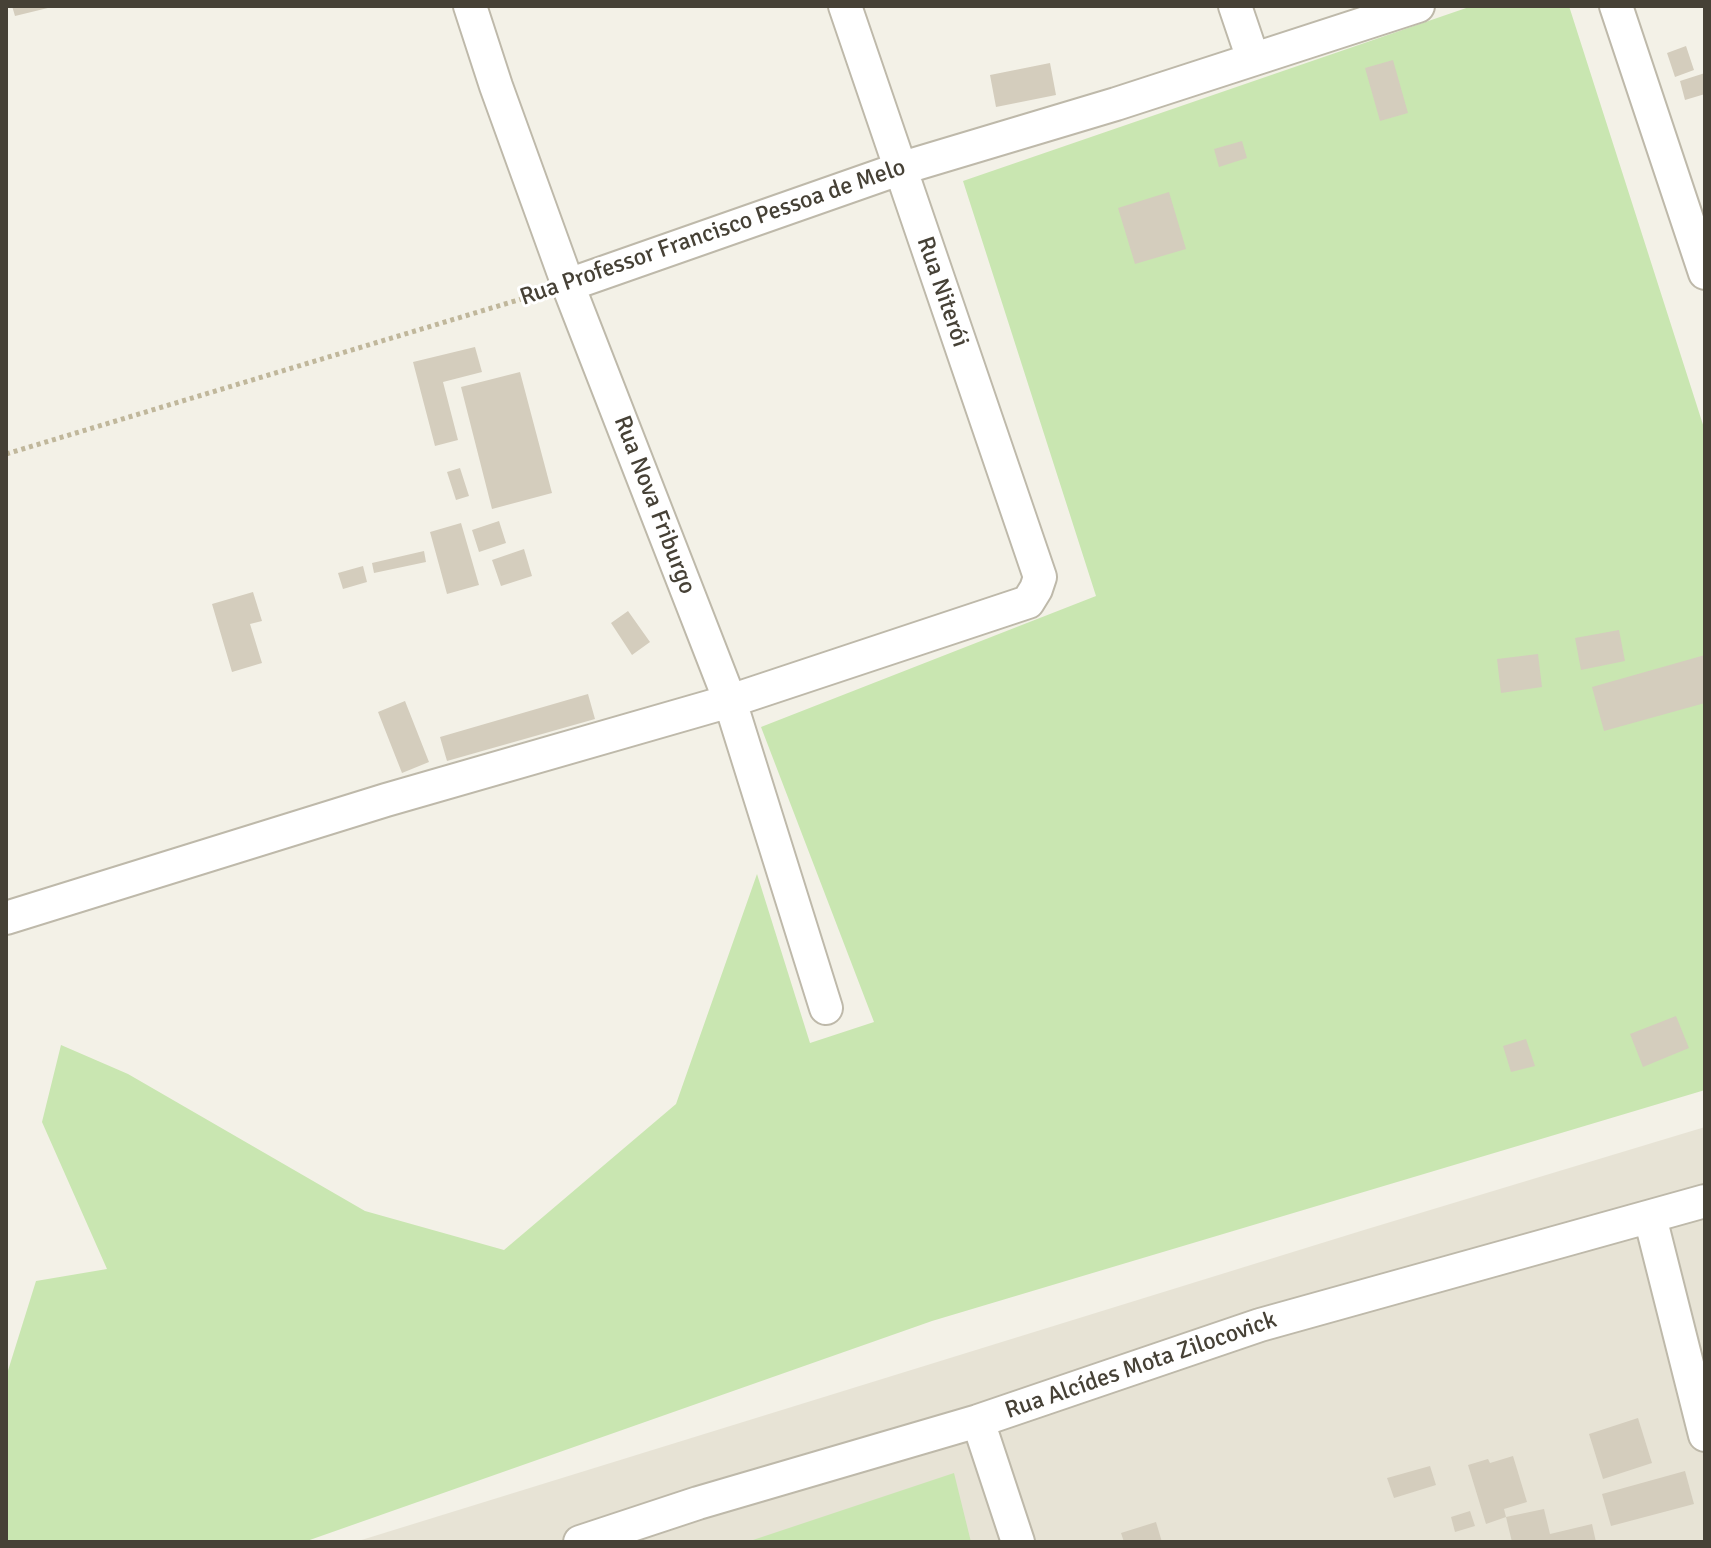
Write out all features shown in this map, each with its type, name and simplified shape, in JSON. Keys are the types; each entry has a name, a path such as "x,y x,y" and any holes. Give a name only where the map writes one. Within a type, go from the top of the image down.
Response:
{"street":[{"name":"Rua Nova Friburgo","path":"470,6 568,285 730,701 826,1008"},
{"name":"Rua Niterói","path":"730,701 1028,602 1040,577 845,6"},
{"path":"1235,6 1253,59"},
{"name":"Rua Professor Francisco Pessoa de Melo","path":"568,285 899,169 1116,104 1418,6"},
{"path":"1616,6 1705,273"},
{"path":"6,918 386,800 730,701"},
{"name":"Rua Alcídes Mota Zilocovick","path":"580,1542 698,1503 978,1421 1260,1325 1705,1201"},
{"path":"1650,1217 1705,1435"},
{"path":"978,1421 1018,1542"}],"path":[{"name":"Rua Professor Francisco Pessoa de Melo","path":"6,454 568,285"}],"shaded area":[{"path":"1705,1127 1705,1542 355,1542 1364,1230"}],"green space":[{"path":"1472,6 1569,6 1705,431 1705,1090 932,1321 304,1542 6,1542 6,1377 36,1281 107,1269 42,1122 61,1045 128,1074 365,1211 504,1250 676,1104 757,874 810,1043 874,1022 761,727 1096,596 963,181"},
{"path":"954,1473 971,1542 747,1542"}],"building":[{"path":"12,6 52,6 52,7 15,16"},
{"path":"1686,46 1694,70 1675,77 1667,53"},
{"path":"1393,60 1408,113 1380,121 1365,68"},
{"path":"1050,63 1056,95 996,107 990,75"},
{"path":"1705,73 1705,94 1685,100 1680,81"},
{"path":"1242,141 1247,158 1219,167 1214,149"},
{"path":"1169,192 1186,249 1135,264 1118,208"},
{"path":"475,347 482,372 443,382 458,440 435,446 413,362"},
{"path":"520,372 552,493 492,509 461,387"},
{"path":"460,468 469,496 456,500 447,472"},
{"path":"499,521 506,543 479,552 472,530"},
{"path":"461,523 479,585 447,594 430,532"},
{"path":"524,549 532,576 501,586 492,560"},
{"path":"424,551 426,562 374,573 372,563"},
{"path":"363,566 367,582 343,589 338,573"},
{"path":"253,592 262,621 250,624 262,663 232,672 212,604"},
{"path":"628,611 650,642 632,655 611,623"},
{"path":"1619,630 1625,661 1581,670 1575,638"},
{"path":"1538,654 1542,687 1501,693 1497,659"},
{"path":"1705,655 1705,703 1604,731 1592,687"},
{"path":"588,694 595,719 447,761 440,737"},
{"path":"405,701 429,762 402,773 378,712"},
{"path":"1676,1016 1689,1048 1643,1067 1630,1034"},
{"path":"1526,1039 1535,1066 1511,1072 1503,1046"},
{"path":"1638,1418 1652,1463 1603,1479 1589,1434"},
{"path":"1513,1456 1527,1502 1504,1509 1506,1517 1486,1524 1468,1465"},
{"path":"1430,1466 1436,1485 1394,1498 1387,1478"},
{"path":"1685,1471 1694,1504 1611,1526 1602,1494"},
{"path":"1544,1509 1550,1534 1592,1524 1596,1542 1512,1542 1506,1517"},
{"path":"1470,1511 1475,1526 1455,1532 1451,1517"},
{"path":"1156,1522 1162,1542 1124,1542 1121,1533"}]}
